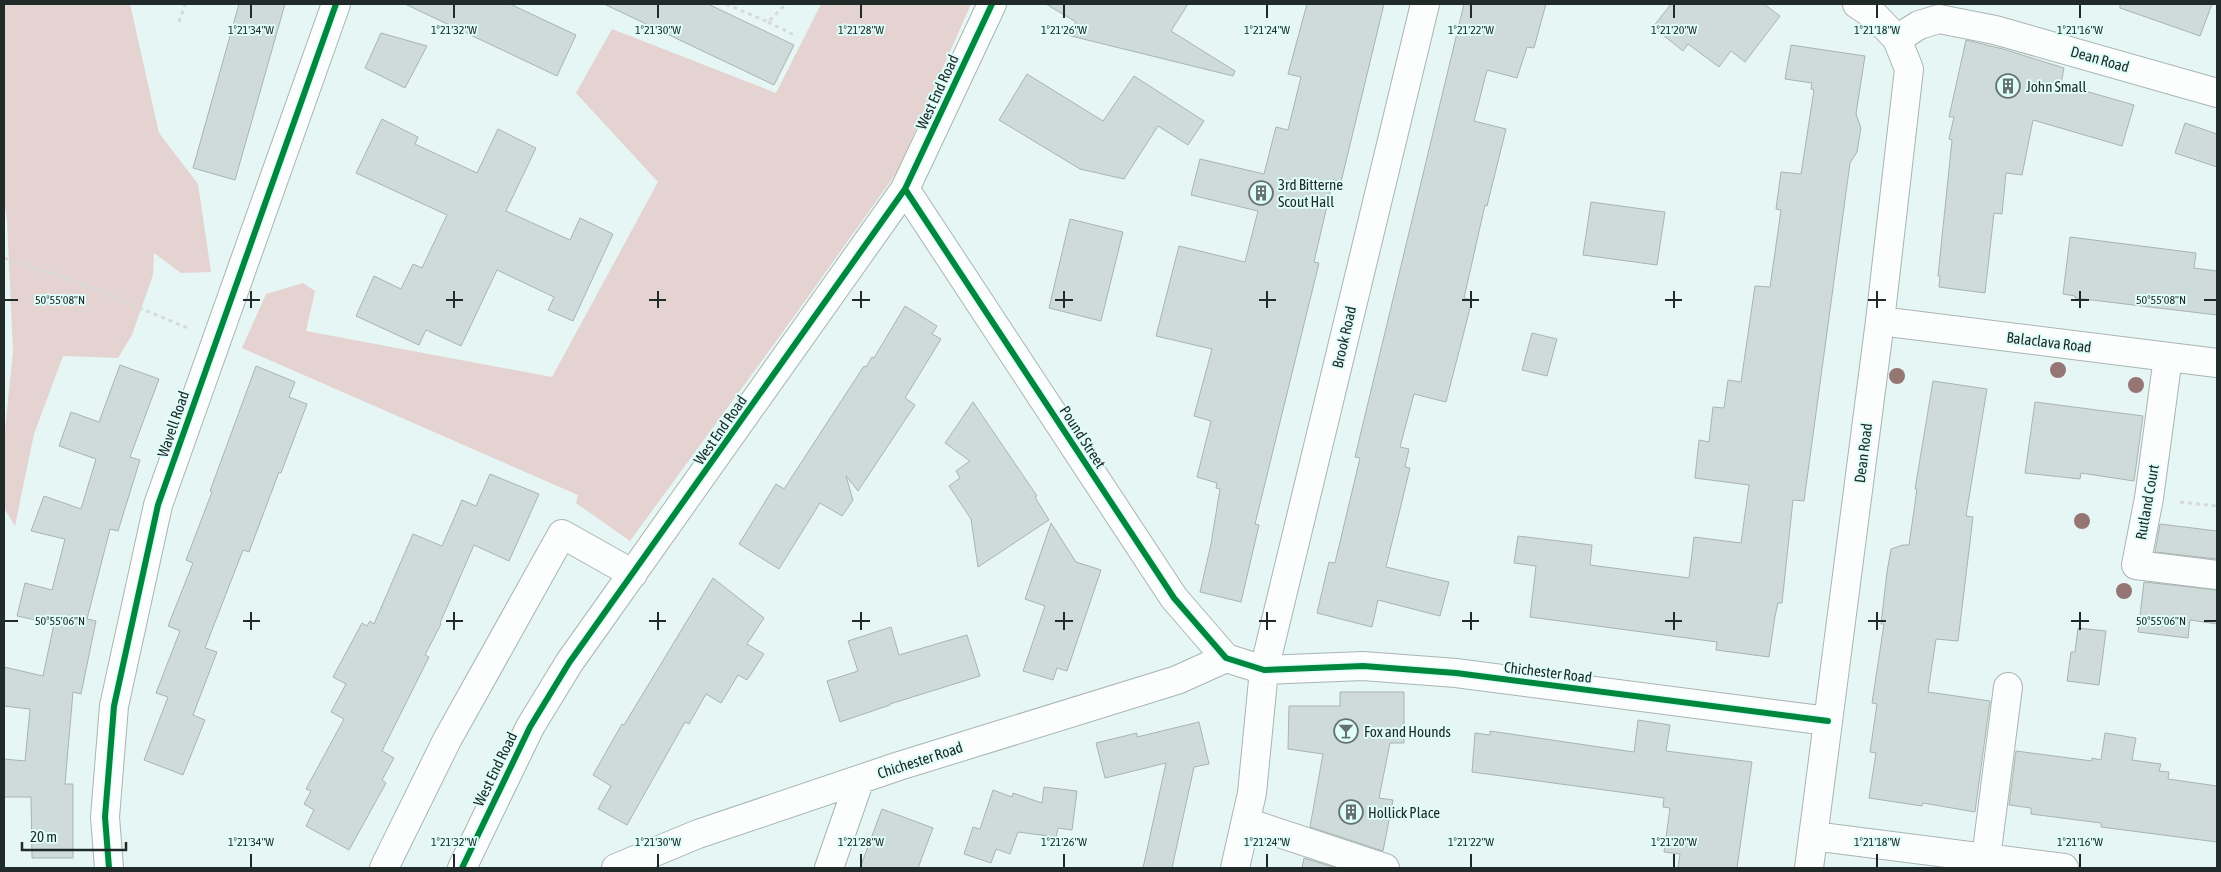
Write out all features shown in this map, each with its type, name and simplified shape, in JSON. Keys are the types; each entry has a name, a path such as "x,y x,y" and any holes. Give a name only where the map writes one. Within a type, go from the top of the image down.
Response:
{"street":[{"name":"Wavell Road","path":"109,868 105,817 114,706 158,505 336,4"},
{"name":"West End Road","path":"462,868 530,727 569,664 905,189 992,4"},
{"name":"Brook Road","path":"1264,670 1425,4"},
{"name":"Dean Road","path":"1809,868 1880,321 1909,69 1897,38 1875,16 1857,4"},
{"name":"Dean Road","path":"1897,38 1944,11 1995,30 2217,93"},
{"name":"Pound Street","path":"905,189 1174,598 1226,658"},
{"name":"Balaclava Road","path":"1880,321 2217,363"},
{"name":"Rutland Court","path":"2168,357 2149,498 2136,565 2217,575"},
{"path":"384,868 447,740 562,534 633,574"},
{"path":"1226,658 1264,670 1253,784 1235,868"},
{"name":"Chichester Road","path":"616,868 698,834 860,779 1177,680 1226,658"},
{"name":"Chichester Road","path":"1264,670 1363,666 1456,673 1828,721"},
{"path":"1986,858 2008,687"},
{"path":"829,868 860,779"},
{"path":"1246,822 1393,868"},
{"path":"1813,836 2064,868"}],"path":[{"path":"179,22 185,4"},
{"path":"726,4 796,36"},
{"path":"768,22 786,4"},
{"path":"4,258 68,278 216,339"},
{"path":"2149,498 2217,506"}],"shaded area":[{"path":"4,4 130,4 159,133 198,184 211,272 181,273 154,253 153,275 132,335 118,358 63,356 34,434 15,526 4,508 4,439 13,351 7,221 4,199"},
{"path":"821,4 971,4 897,172 630,541 576,503 578,495 242,348 266,294 303,283 315,291 306,331 552,377 658,182 576,93 612,29 776,93"}],"building":[{"path":"239,4 285,4 235,180 193,168"},
{"path":"405,4 510,4 576,35 557,76"},
{"path":"604,4 708,4 794,45 774,85"},
{"path":"1046,4 1188,4 1171,31 1235,71 1233,76 1067,35 1076,22"},
{"path":"1307,4 1384,4 1341,182 1333,180 1314,262 1319,263 1255,524 1259,525 1241,602 1200,592 1211,544 1220,489 1216,488 1217,483 1197,477 1211,421 1194,416 1212,349 1156,336 1179,246 1245,262 1258,211 1191,195 1200,159 1264,174 1276,127 1288,130 1301,77 1288,74"},
{"path":"1464,4 1546,4 1534,48 1527,47 1517,78 1487,70 1474,121 1506,129 1487,206 1485,205 1464,298 1472,300 1446,402 1414,394 1400,447 1409,449 1405,467 1410,468 1386,567 1449,582 1440,616 1378,600 1372,627 1317,613 1329,562 1335,563 1360,458 1355,457"},
{"path":"1671,4 1764,4 1780,16 1745,62 1731,51 1719,67 1688,44 1683,51 1653,27"},
{"path":"2120,4 2212,4 2200,36 2120,8"},
{"path":"381,33 427,46 405,88 365,68"},
{"path":"1966,40 2003,49 2064,68 2061,84 2134,105 2122,146 2033,120 2022,175 2006,173 2002,214 1994,213 1985,293 1939,287 1940,276 1938,276 1952,140 1949,139 1954,117 1949,117"},
{"path":"1791,45 1865,56 1856,114 1861,128 1857,152 1850,163 1804,501 1793,500 1782,603 1778,603 1769,657 1716,650 1717,642 1530,617 1536,566 1514,563 1518,536 1592,545 1590,565 1689,578 1694,537 1741,543 1749,485 1695,478 1699,440 1709,442 1713,407 1724,408 1728,380 1741,382 1755,286 1770,287 1781,210 1776,209 1781,172 1801,174 1814,90 1811,89 1812,83 1785,79"},
{"path":"1027,74 1103,121 1134,76 1204,121 1188,145 1158,126 1124,179 1080,169 999,120"},
{"path":"382,119 418,137 415,144 477,173 498,129 536,148 506,211 570,240 580,218 613,234 573,321 548,310 554,297 497,270 461,346 426,330 419,345 356,316 374,276 401,289 413,264 422,268 447,215 356,173"},
{"path":"2185,123 2217,134 2217,167 2175,153"},
{"path":"1591,202 1665,212 1657,265 1583,255"},
{"path":"1070,219 1123,232 1101,321 1049,308"},
{"path":"2070,237 2196,253 2194,268 2217,271 2217,315 2075,298 2075,296 2063,294"},
{"path":"905,306 937,326 932,334 941,339 905,398 915,405 858,491 846,476 853,500 842,516 820,503 779,569 739,544 776,484 784,489 864,366 866,367 872,357 874,358"},
{"path":"1532,333 1557,339 1547,376 1522,370"},
{"path":"120,365 159,379 130,457 140,460 118,531 110,529 87,619 96,621 81,694 73,692 65,784 73,784 73,858 32,858 31,797 4,797 4,759 25,761 30,709 4,706 4,667 43,676 54,624 17,616 25,583 52,590 65,539 31,531 44,496 81,509 96,459 59,446 71,412 99,422"},
{"path":"256,366 295,382 289,397 307,404 249,552 243,550 205,648 217,652 193,715 205,720 183,775 144,760 168,697 156,693 180,631 168,626 193,563 186,560"},
{"path":"1933,381 1987,389 1966,516 1973,517 1958,641 1936,639 1928,692 1990,701 1975,812 1923,803 1922,806 1869,798 1876,753 1870,752 1877,704 1872,703 1884,624 1881,624 1887,572 1891,549 1909,545 1917,489 1915,489"},
{"path":"973,402 1037,496 1035,497 1049,520 978,567 971,519 949,486 960,478 956,471 970,461 945,443"},
{"path":"2035,402 2143,416 2134,481 2081,473 2080,479 2025,473"},
{"path":"490,474 539,494 509,561 474,545 441,624 425,655 429,657 382,751 394,758 382,780 386,783 349,850 306,826 314,810 304,804 311,791 306,789 344,719 331,712 346,684 333,677 362,623 367,626 370,621 374,624 413,534 442,546 462,500 476,506"},
{"path":"1051,523 1076,562 1101,570 1067,671 1057,668 1053,680 1023,671 1045,606 1025,599"},
{"path":"2160,524 2217,531 2217,559 2155,552"},
{"path":"713,578 764,618 747,644 764,654 747,680 738,675 721,703 706,694 689,724 685,722 627,825 598,809 611,786 593,775 622,724 624,725"},
{"path":"2144,582 2217,590 2217,624 2190,620 2188,638 2138,632"},
{"path":"891,627 899,655 967,635 980,676 840,722 827,681 858,671 848,641"},
{"path":"2078,628 2106,631 2099,685 2067,681 2071,652 2075,652"},
{"path":"1340,692 1404,692 1404,743 1390,743 1379,798 1393,800 1383,851 1310,827 1323,754 1288,749 1289,706 1340,706"},
{"path":"1638,720 1670,725 1666,751 1752,762 1737,868 1678,868 1680,854 1664,852 1670,808 1663,807 1664,798 1472,772 1475,733 1490,735 1490,731 1634,752"},
{"path":"1199,722 1209,764 1194,767 1172,868 1143,868 1166,763 1105,778 1096,743 1137,733 1137,737"},
{"path":"2105,733 2136,738 2132,760 2161,764 2159,771 2169,772 2168,779 2217,786 2217,842 2101,827 2101,823 2031,814 2031,808 2009,805 2016,751 2092,761 2092,758 2101,760"},
{"path":"1044,787 1077,791 1072,830 1058,828 1056,837 1018,832 1010,854 996,849 991,863 964,854 973,827 980,829 993,790 1012,797 1013,793 1042,803"},
{"path":"882,809 933,828 918,868 860,868"},
{"path":"1304,858 1336,868 1302,868"}],"cycle path":[{"path":"109,868 105,817 114,706 158,505 336,4"},
{"path":"462,868 530,727 569,663 905,189 992,4"},
{"path":"905,189 1174,598 1226,658 1264,670 1363,666 1456,673 1828,721"}],"place":[{"name":"John Small","path":"2008,86"},
{"name":"3rd Bitterne Scout Hall","path":"1261,193"},
{"name":"Fox and Hounds","path":"1346,731"},
{"name":"Hollick Place","path":"1351,812"}]}
